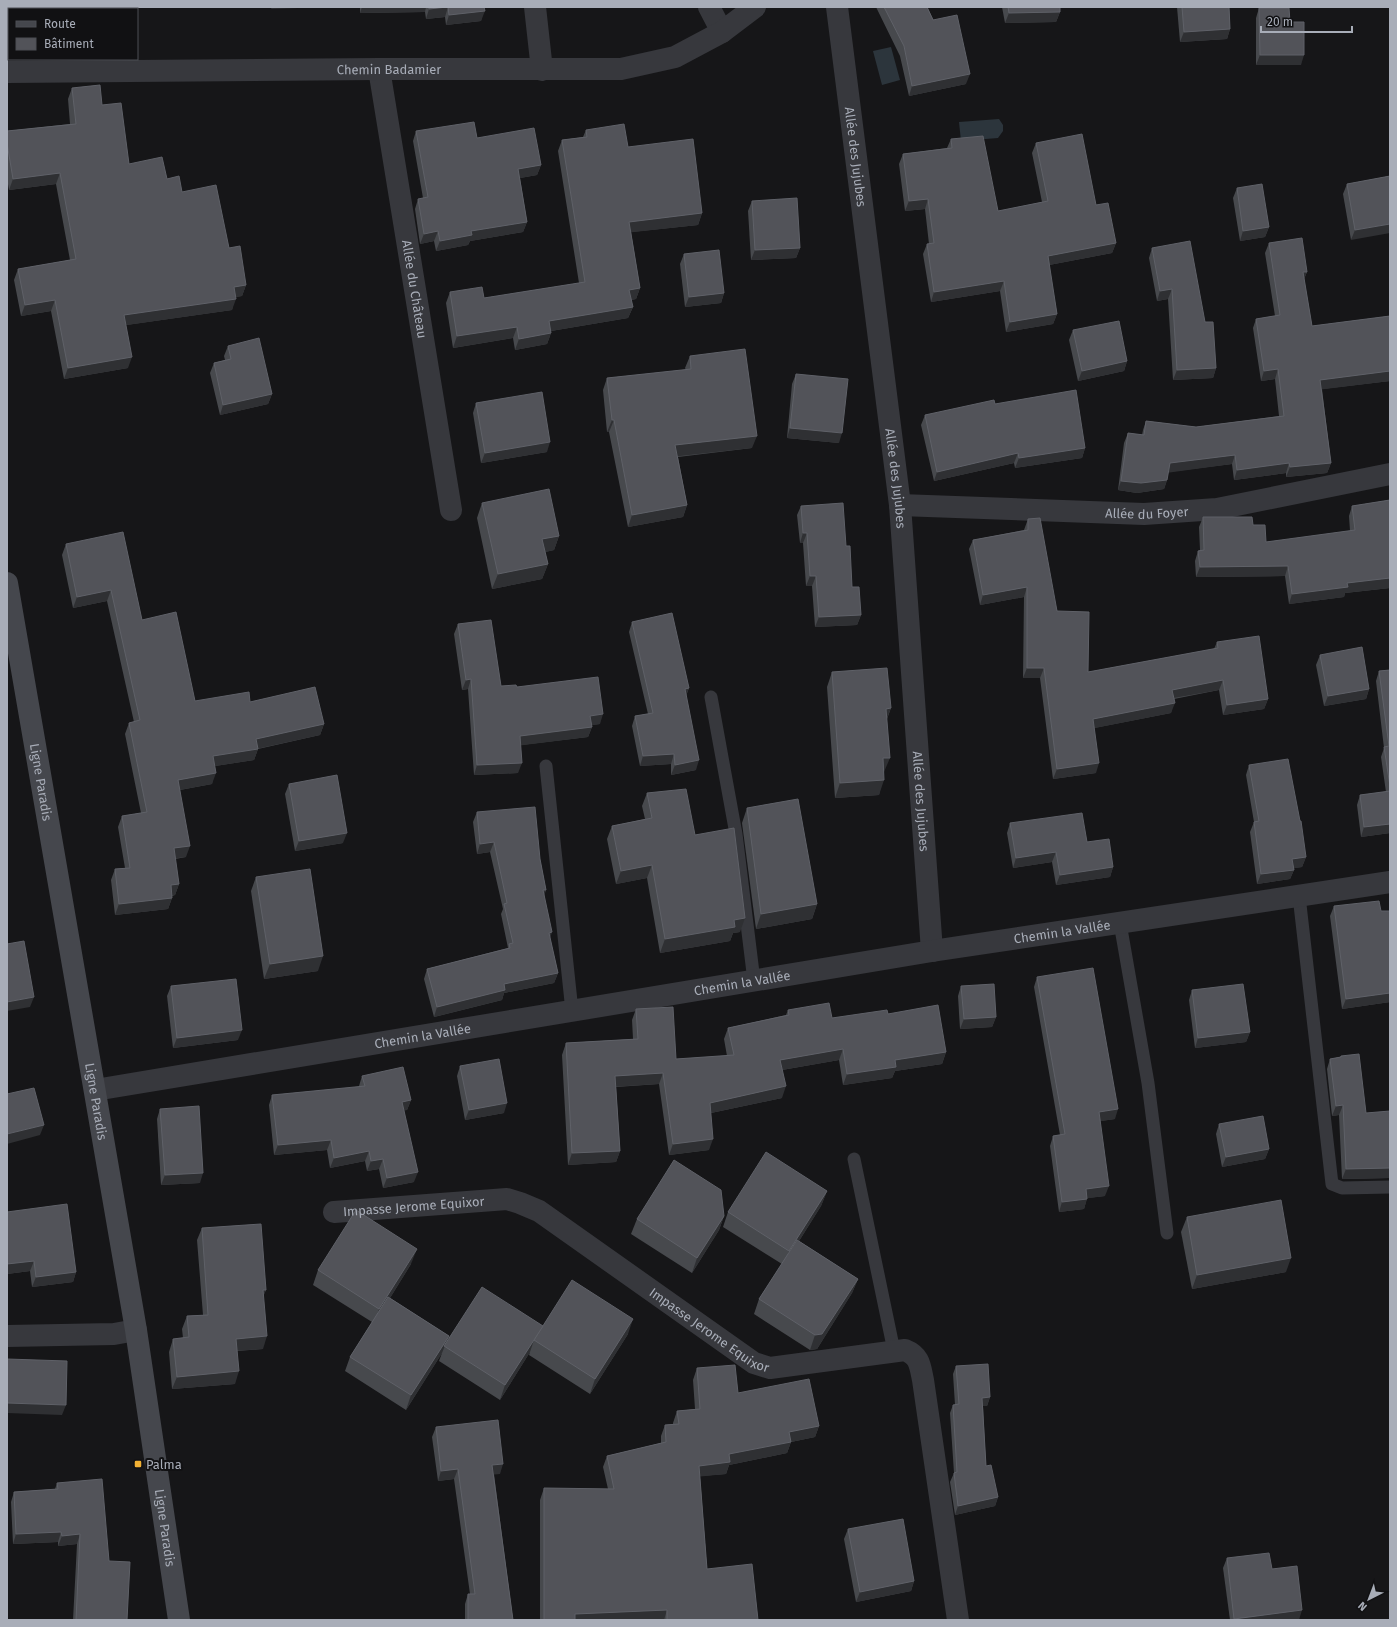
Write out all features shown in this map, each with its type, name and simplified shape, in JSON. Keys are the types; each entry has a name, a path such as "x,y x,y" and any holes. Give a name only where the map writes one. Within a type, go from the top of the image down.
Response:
{"main road":[{"name":"Ligne Paradis","path":"7,583 136,1330 179,1620"}],"street":[{"path":"535,7 542,70"},
{"path":"709,7 722,32"},
{"name":"Chemin Badamier","path":"7,72 621,69 675,56 722,32 755,7"},
{"name":"Allée des Jujubes","path":"837,7 900,505 932,951"},
{"name":"Allée du Château","path":"379,69 451,510"},
{"name":"Allée du Foyer","path":"900,505 1144,514 1180,512 1218,509 1390,474"},
{"name":"Chemin la Vallée","path":"95,1090 932,951 1390,882"},
{"name":"Impasse Jerome Equixor","path":"334,1212 507,1199 520,1202 539,1211 754,1363 770,1368 894,1351 905,1350 914,1354 920,1364 958,1620"},
{"path":"7,1336 114,1334 136,1330"}],"lane":[{"path":"710,697 736,834 754,981"},
{"path":"546,766 572,1011"},
{"path":"1299,896 1332,1184 1342,1188 1390,1187"},
{"path":"1120,923 1148,1083 1167,1233"},
{"path":"854,1159 894,1351"}],"shaded area":[{"path":"891,47 900,80 882,85 873,51"},
{"path":"999,119 1003,125 1003,131 998,138 961,141 959,122"}],"building":[{"path":"48,7 136,7 136,8"},
{"path":"429,7 447,7 429,9"},
{"path":"448,7 484,7 485,11 449,15"},
{"path":"884,7 927,7 933,20 957,15 970,74 912,86 904,46"},
{"path":"1008,7 1060,7 1060,12 1009,13"},
{"path":"1182,7 1229,7 1230,29 1184,32"},
{"path":"1259,8 1289,8 1290,22 1304,22 1304,55 1260,55"},
{"path":"100,85 102,105 121,103 129,164 162,157 167,179 179,176 182,192 216,185 229,248 240,246 246,285 234,287 236,299 124,315 132,357 68,368 55,300 25,305 18,269 76,259 60,173 13,179 7,143 7,131 76,124 72,88"},
{"path":"474,122 477,138 534,128 541,165 518,169 527,222 471,231 472,235 440,241 438,231 424,234 418,199 428,197 416,131"},
{"path":"624,124 628,147 693,139 702,213 629,222 640,288 629,290 633,307 549,321 551,333 519,339 517,327 457,336 450,292 482,287 484,298 585,282 562,140 587,137 586,130"},
{"path":"1082,134 1096,205 1108,203 1116,243 1048,256 1057,314 1010,322 1004,281 934,292 927,244 934,243 928,199 909,201 903,154 952,148 951,139 983,136 998,211 1048,201 1036,143"},
{"path":"1390,176 1390,224 1355,230 1347,184"},
{"path":"1262,184 1269,227 1243,231 1237,188"},
{"path":"797,198 800,248 755,250 752,201"},
{"path":"1302,238 1307,272 1303,272 1312,326 1390,316 1390,371 1320,380 1331,463 1290,467 1289,463 1237,470 1235,455 1170,463 1167,480 1141,483 1121,481 1128,433 1144,435 1146,421 1196,427 1284,416 1278,369 1264,371 1256,319 1280,315 1269,243"},
{"path":"1190,241 1205,322 1213,322 1216,368 1177,370 1172,289 1160,291 1152,248"},
{"path":"719,250 724,293 689,297 684,254"},
{"path":"1119,321 1127,361 1082,371 1073,330"},
{"path":"259,338 272,394 223,405 214,363 231,359 228,346"},
{"path":"745,349 757,436 675,445 687,505 632,515 614,420 612,420 607,378 691,369 690,356"},
{"path":"796,374 848,379 842,433 790,428"},
{"path":"1076,390 1085,448 1019,458 1018,453 937,472 925,415 994,400 995,404"},
{"path":"542,392 550,442 485,453 476,403"},
{"path":"549,489 559,536 542,539 548,564 498,574 482,503"},
{"path":"1390,500 1390,578 1347,583 1348,587 1292,594 1288,566 1200,567 1198,551 1204,550 1203,517 1252,517 1253,525 1265,525 1266,542 1355,530 1352,506"},
{"path":"843,503 846,546 850,546 852,587 859,587 861,615 819,617 816,576 810,576 807,533 803,533 801,506"},
{"path":"1040,518 1057,611 1089,612 1088,672 1218,648 1217,642 1259,636 1268,699 1227,705 1223,680 1172,690 1175,703 1093,719 1099,763 1057,769 1044,668 1027,668 1027,587 983,595 973,540 1028,530 1028,519"},
{"path":"123,532 142,620 176,612 195,701 249,692 250,702 315,687 324,724 256,739 258,749 213,756 216,773 178,780 190,846 174,848 179,884 171,885 172,898 119,904 115,869 130,868 122,816 147,812 129,723 140,720 111,590 77,597 66,544"},
{"path":"672,613 689,688 685,689 699,760 675,765 674,754 643,756 635,716 653,713 632,622"},
{"path":"491,620 501,686 516,685 517,687 598,677 603,714 590,716 592,727 520,736 522,763 477,765 471,679 466,680 458,624"},
{"path":"1362,647 1369,689 1328,696 1320,655"},
{"path":"887,668 891,708 886,709 890,758 883,758 884,780 840,783 832,672"},
{"path":"1390,670 1390,786 1384,747 1389,746 1379,671"},
{"path":"1288,759 1301,821 1306,857 1292,859 1294,870 1261,874 1254,822 1259,821 1249,765"},
{"path":"337,775 347,833 299,841 289,784"},
{"path":"686,789 695,835 734,828 745,918 734,920 735,927 665,939 652,865 621,871 612,826 652,818 647,793"},
{"path":"1390,791 1390,824 1364,827 1360,795"},
{"path":"798,799 817,904 761,914 747,808"},
{"path":"535,807 540,859 546,890 543,890 552,932 549,933 558,973 504,984 505,990 437,1007 427,969 510,948 509,944 513,943 504,904 507,903 494,842 480,844 477,812"},
{"path":"1082,813 1087,842 1109,839 1113,867 1060,875 1056,852 1016,858 1010,823"},
{"path":"310,869 323,956 270,964 256,877"},
{"path":"1379,901 1381,911 1390,911 1390,993 1346,999 1334,906"},
{"path":"24,941 34,997 7,1002 7,944"},
{"path":"1093,968 1118,1109 1099,1112 1109,1186 1086,1189 1087,1199 1062,1202 1053,1136 1065,1134 1037,977"},
{"path":"236,979 242,1030 177,1038 171,986"},
{"path":"994,984 996,1017 964,1019 961,986"},
{"path":"1243,984 1250,1032 1198,1038 1192,990"},
{"path":"829,1003 832,1018 887,1010 888,1014 938,1005 946,1052 895,1060 896,1067 847,1074 843,1049 780,1060 786,1086 710,1103 713,1139 673,1144 663,1073 615,1076 620,1151 572,1153 566,1043 638,1039 636,1009 673,1007 676,1059 734,1055 728,1028 789,1015 788,1010"},
{"path":"1359,1054 1366,1113 1390,1111 1390,1168 1346,1169 1343,1105 1336,1106 1330,1059"},
{"path":"499,1059 507,1103 469,1110 460,1066"},
{"path":"403,1067 411,1100 402,1102 418,1172 387,1178 383,1159 371,1161 369,1151 334,1158 331,1140 278,1145 272,1095 365,1086 362,1076"},
{"path":"34,1088 44,1125 7,1134 7,1094"},
{"path":"199,1106 203,1173 165,1175 160,1109"},
{"path":"1263,1116 1269,1149 1226,1157 1219,1124"},
{"path":"766,1152 827,1191 789,1251 728,1212"},
{"path":"674,1160 721,1190 724,1216 697,1258 637,1219"},
{"path":"1281,1200 1291,1258 1197,1275 1187,1217"},
{"path":"67,1204 76,1272 36,1277 34,1261 7,1264 7,1212"},
{"path":"356,1210 417,1249 379,1309 318,1270"},
{"path":"261,1224 266,1290 263,1290 267,1336 236,1339 239,1371 177,1377 173,1339 189,1337 187,1316 208,1315 202,1228"},
{"path":"797,1240 858,1279 822,1334 815,1335 759,1299"},
{"path":"572,1280 633,1319 595,1379 534,1340"},
{"path":"482,1287 543,1326 505,1385 444,1346"},
{"path":"388,1297 449,1336 411,1395 350,1357"},
{"path":"7,1359 67,1361 66,1405 7,1403"},
{"path":"988,1364 990,1397 982,1398 986,1466 991,1465 998,1497 958,1506 954,1473 957,1472 953,1405 959,1404 956,1366"},
{"path":"735,1365 738,1393 809,1379 819,1426 789,1432 791,1442 729,1454 730,1462 699,1466 707,1569 752,1564 758,1620 667,1620 667,1610 575,1614 575,1620 544,1620 544,1488 614,1489 607,1456 666,1442 665,1425 679,1424 677,1411 700,1409 697,1368"},
{"path":"498,1420 503,1464 492,1465 513,1620 468,1620 468,1594 475,1594 458,1469 441,1471 436,1427"},
{"path":"102,1479 109,1561 130,1562 127,1620 76,1620 80,1534 62,1536 61,1532 16,1534 14,1492 58,1489 57,1483"},
{"path":"903,1519 914,1581 860,1592 848,1529"},
{"path":"1269,1553 1272,1569 1297,1566 1302,1610 1234,1619 1227,1558"}],"place":[{"name":"Palma","path":"138,1464"}]}
